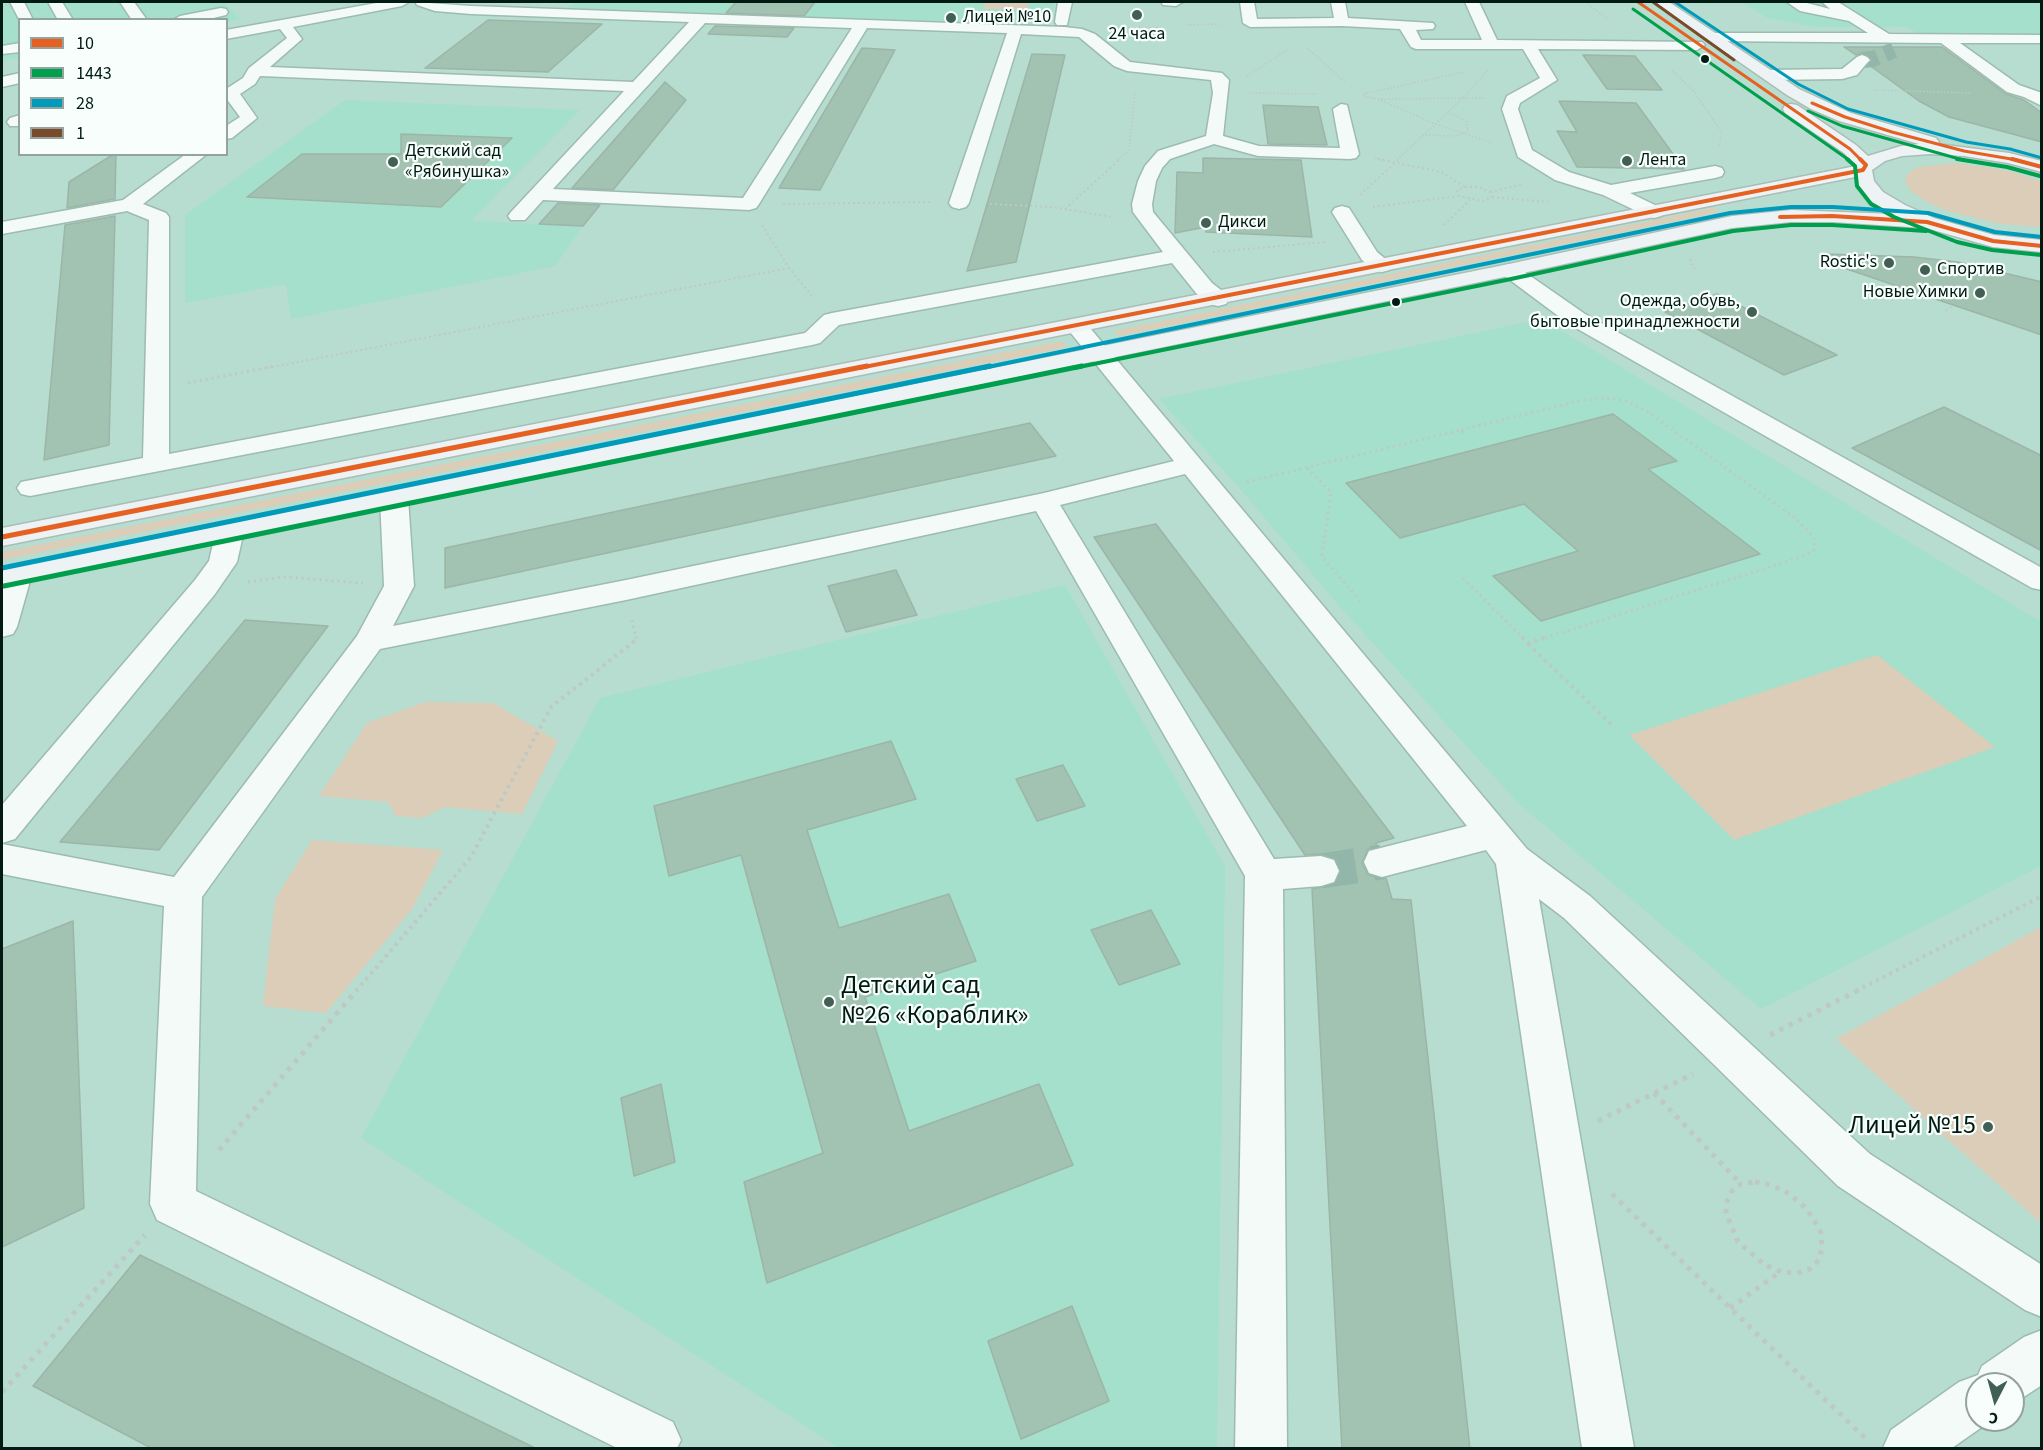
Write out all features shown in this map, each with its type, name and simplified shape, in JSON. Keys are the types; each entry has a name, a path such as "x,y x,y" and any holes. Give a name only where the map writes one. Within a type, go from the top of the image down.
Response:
{"main road":[{"path":"1638,2 1703,41 1768,75 1793,92 1845,117 1964,151"},
{"path":"1660,2 1703,41 1792,110 1850,150 1865,168 1865,182 1876,195 1898,209 1927,222 1993,241 2037,247"},
{"path":"1762,189 1806,169 1815,160 1820,147 1814,134 1792,110"},
{"path":"2,537 1654,212 1865,168 1879,157 1901,151 1930,149 1964,151 2042,165"},
{"path":"9,575 1753,219 1832,216 1927,222"}],"street":[{"path":"17,2 25,18"},
{"path":"55,2 65,18"},
{"path":"127,2 139,18"},
{"path":"184,2 196,17"},
{"path":"228,36 402,2"},
{"path":"422,2 443,8 504,11 559,6 701,18 1015,30 1063,26 1090,37 1119,63 1140,69 1216,76 1221,80 1221,93 1214,139"},
{"path":"1063,26 1065,2"},
{"path":"1168,2 1176,2"},
{"path":"1247,2 1250,23 1342,22 1441,26"},
{"path":"1338,2 1342,22"},
{"path":"1472,2 1490,41"},
{"path":"1784,2 1855,18"},
{"path":"1829,2 1855,18 1894,50"},
{"path":"1850,2 1863,10 1875,34"},
{"path":"191,18 221,12"},
{"path":"518,216 701,18"},
{"path":"228,133 249,118 231,93 249,81 255,71 295,39 284,24"},
{"path":"538,194 749,204 862,24"},
{"path":"1405,24 1416,44 1490,41 1644,46 1703,41 1875,34 1944,38 2034,39 2042,48"},
{"path":"959,203 1015,30"},
{"path":"1466,30 1490,41"},
{"path":"1944,38 2014,88 2030,93 2042,101"},
{"path":"1528,44 1549,80 1513,100 1510,109 1524,153 1562,176 1610,191 1654,212"},
{"path":"2,50 18,47"},
{"path":"1768,75 1842,74 1851,72 1862,60"},
{"path":"255,71 638,87"},
{"path":"2,82 18,78"},
{"path":"1218,298 1204,288 1143,212 1147,181 1155,166 1164,155 1214,139 1258,151 1350,154 1341,109"},
{"path":"2,228 129,205 195,156"},
{"path":"1610,191 1715,172"},
{"path":"129,205 159,217 156,464"},
{"path":"1342,212 1369,256 1382,266"},
{"path":"30,488 812,338 832,320 1177,256"},
{"path":"1509,270 1577,319 2042,581"},
{"path":"1077,327 1317,615 1503,847 1577,907 1854,1170 2042,1293"},
{"path":"370,640 626,590 1044,501 1202,478"},
{"path":"394,498 399,586 370,640 183,894 173,1203 655,1440 651,1449"},
{"path":"1044,501 1264,875 1261,1449"},
{"path":"2,829 205,587 223,562 230,531"},
{"path":"2,627 9,575"},
{"path":"1382,862 1503,847"},
{"path":"1503,847 1557,1141 1608,1449"},
{"path":"2,859 183,894"},
{"path":"1264,875 1321,871"},
{"path":"2017,1372 2042,1354"},
{"path":"1888,1444 1965,1406"}],"path":[{"path":"1180,26 1250,23 1299,41 1351,87"},
{"path":"1063,26 1168,26"},
{"path":"1221,93 1299,41"},
{"path":"1644,46 1693,90 1722,133 1715,172"},
{"path":"1342,212 1433,123 1464,97 1492,66 1481,68"},
{"path":"1065,209 1129,150 1140,69"},
{"path":"1470,71 1360,95 1378,99 1433,123 1524,153"},
{"path":"1865,89 2015,95 2014,88"},
{"path":"1221,93 1325,94"},
{"path":"1378,99 1464,97 1513,100"},
{"path":"1422,135 1445,137 1464,134 1469,126 1466,121 1446,112"},
{"path":"1350,154 1441,172 1465,187"},
{"path":"1342,212 1459,196 1483,201 1492,197 1490,192 1479,187 1465,187 1457,190 1459,196"},
{"path":"749,204 789,268 832,320"},
{"path":"1177,256 1281,244 1358,240"},
{"path":"157,389 789,268"},
{"path":"1946,311 1953,305"},
{"path":"1202,478 1307,468 1583,400 1604,398 1626,401 1645,410 1794,517 1814,537 1814,550 1801,557 1528,643"},
{"path":"1307,468 1331,492 1322,557 1362,603"},
{"path":"205,587 284,577 399,586"},
{"path":"1462,578 1614,727"},
{"path":"2,1392 173,1203 471,857 551,707 636,640 626,590"},
{"path":"1557,1141 2042,896"},
{"path":"1654,1093 1741,1184"},
{"path":"1741,1184 1763,1184 1786,1192 1801,1203 1821,1233 1822,1247 1819,1260 1810,1269 1797,1273 1780,1272 1750,1255 1738,1242 1730,1227 1726,1213 1726,1201 1732,1191 1741,1184"},
{"path":"1609,1191 1730,1308 1888,1444"},
{"path":"1730,1308 1780,1272"}],"shaded area":[{"path":"2,2 224,2 240,19 228,22 228,18 18,18 18,58 2,61"},
{"name":"Лицей №10","path":"576,2 1054,2 1050,25 567,8"},
{"path":"985,2 1029,2 1027,9 983,9"},
{"path":"1741,2 2041,2 2041,37 1921,36 1908,27 1816,27 1768,18"},
{"name":"Детский сад «Рябинушка»","path":"345,100 580,110 471,221 583,226 555,266 291,319 286,284 185,303 185,215"},
{"path":"1957,163 2009,171 2041,181 2041,227 2000,224 1945,210 1925,201 1911,191 1905,181 1908,173 1918,167"},
{"path":"1713,208 1719,212 1119,336 1114,331"},
{"path":"1542,319 2041,622 2041,866 1761,1009 1518,803 1341,608 1236,484 1159,399"},
{"path":"1062,341 1067,347 2,560 2,552"},
{"name":"Детский сад №26 «Кораблик»","path":"1065,585 1225,866 1217,1448 839,1448 361,1138 600,698"},
{"path":"1877,655 1995,747 1734,840 1629,735"},
{"path":"425,702 493,703 558,741 522,814 444,807 423,818 396,816 388,802 319,796 367,723"},
{"path":"312,840 443,850 412,909 326,1013 263,1006 275,899"},
{"name":"Лицей №15","path":"2041,927 2041,1223 1836,1039"}],"building":[{"path":"736,2 815,2 804,16 726,13"},
{"path":"488,20 602,24 548,72 425,68"},
{"path":"715,26 794,28 787,37 708,34"},
{"path":"1844,47 1942,47 2006,94 2024,100 2042,113 2042,142 1949,117 1919,101 1869,65 1872,60 1869,55 1863,53 1856,55"},
{"path":"862,48 895,50 820,190 779,188"},
{"path":"1032,54 1065,55 1016,262 967,271"},
{"path":"1583,55 1635,56 1662,90 1607,89"},
{"path":"665,82 686,100 613,190 572,188"},
{"path":"1559,101 1636,103 1684,169 1577,167 1557,131 1577,132"},
{"path":"1263,105 1318,107 1327,145 1268,144"},
{"path":"401,134 512,138 441,207 247,197 302,154 401,154"},
{"path":"111,156 116,156 115,199 67,208 69,182"},
{"path":"1203,158 1301,160 1312,237 1206,232 1206,227 1175,233 1177,172 1203,173"},
{"path":"558,203 600,205 583,226 539,224"},
{"path":"115,216 109,445 44,460 65,225"},
{"name":"Новые Химки","path":"1828,254 1914,257 1958,262 2042,282 2042,335 1826,262"},
{"path":"1717,294 1837,355 1784,375 1665,312"},
{"path":"1944,407 2042,456 2042,551 1852,448"},
{"path":"1613,414 1677,461 1648,469 1760,554 1541,621 1493,576 1578,551 1524,504 1400,538 1346,483"},
{"path":"1030,423 1056,456 445,588 445,548"},
{"path":"1156,524 1394,838 1376,843 1377,847 1368,849 1362,863 1368,875 1386,878 1392,899 1411,900 1470,1449 1342,1449 1312,889 1335,884 1341,870 1335,858 1321,854 1305,855 1094,537"},
{"path":"896,570 917,615 846,632 828,586"},
{"path":"245,620 328,626 159,850 60,842"},
{"path":"891,741 916,799 807,830 839,928 949,894 976,961 865,997 909,1131 1039,1084 1073,1165 767,1283 744,1182 823,1153 741,855 669,876 654,806"},
{"path":"1063,765 1085,806 1037,821 1016,779"},
{"path":"1151,910 1180,964 1119,985 1091,930"},
{"path":"73,921 84,1208 2,1247 2,949"},
{"path":"661,1084 675,1162 634,1176 621,1098"},
{"path":"140,1255 537,1449 153,1449 33,1386"},
{"path":"1072,1306 1109,1401 1021,1439 988,1341"}],"tunnel":[{"path":"1862,60 1873,59 1894,50"},
{"path":"1321,871 1382,862"}],"transit line":[{"name":"10","path":"2,537 1863,170 1866,165 1850,149 1638,2"},
{"name":"1","path":"1653,2 1734,60"},
{"name":"28","path":"1675,2 1798,84 1848,109 1966,142 2010,149 2042,158"},
{"name":"1443","path":"1633,9 1844,156 1855,166 1857,186 1871,204 1894,217 1957,242 1992,250 2041,255"},
{"name":"10","path":"1812,103 1845,117 1892,132 1964,151 2009,158 2042,167"},
{"name":"1443","path":"1808,111 1842,126 1890,141 1962,160 2007,167 2040,176"},
{"name":"28","path":"2,568 1507,261 1730,213 1791,207 1833,207 1928,213 1995,232 2042,237"},
{"name":"10","path":"1780,217 1832,216 1927,222 1993,241 2042,246"},
{"name":"1443","path":"4,586 1511,279 1733,231 1791,225 1832,225 1926,231"}],"place":[{"name":"24 часа","path":"1137,15"},
{"name":"Лицей №10","path":"951,18"},
{"name":"Лента","path":"1627,161"},
{"name":"Детский сад «Рябинушка»","path":"393,162"},
{"name":"Дикси","path":"1206,223"},
{"name":"Rostic's","path":"1889,263"},
{"name":"Спортив","path":"1925,270"},
{"name":"Новые Химки","path":"1980,293"},
{"name":"Одежда, обувь, бытовые принадлежности","path":"1752,312"},
{"name":"Детский сад №26 «Кораблик»","path":"829,1002"},
{"name":"Лицей №15","path":"1988,1127"}]}
